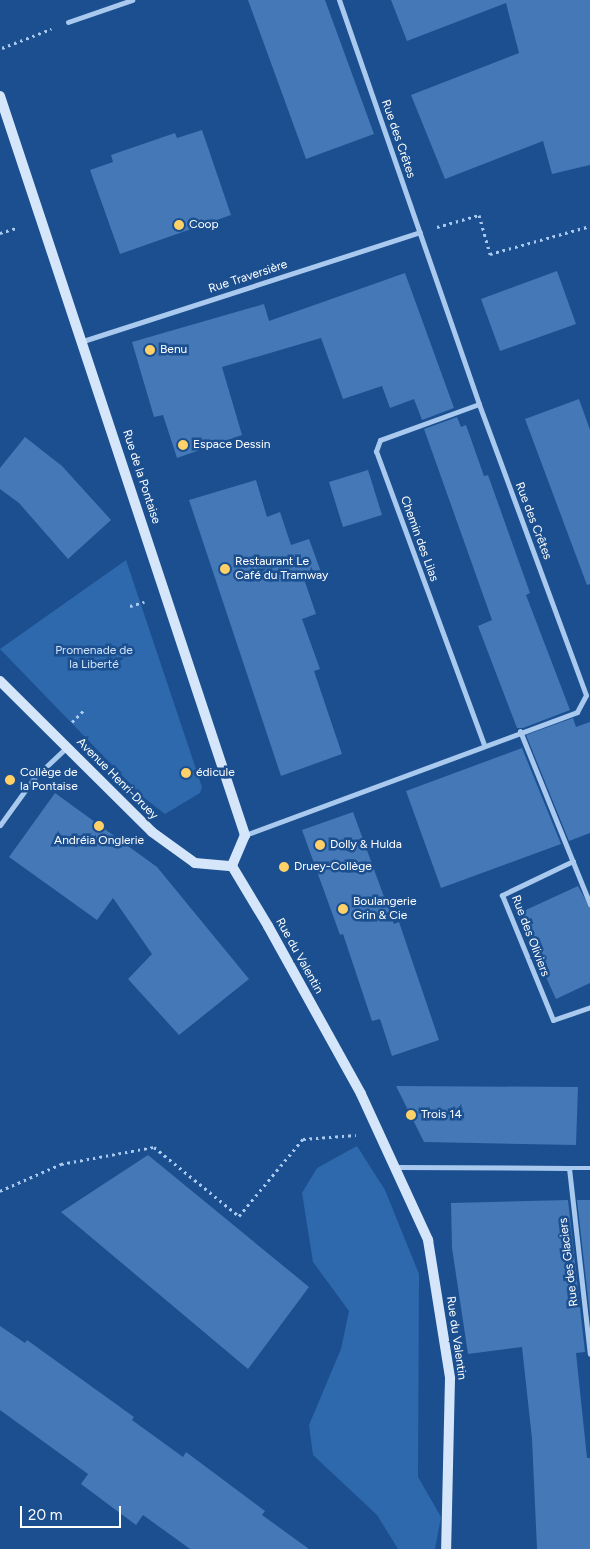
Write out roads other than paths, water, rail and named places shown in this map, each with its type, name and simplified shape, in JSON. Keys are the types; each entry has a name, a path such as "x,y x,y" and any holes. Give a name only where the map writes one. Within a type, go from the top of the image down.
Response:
{"street":[{"path":"68,22 132,0"},
{"name":"Rue des Crêtes","path":"245,835 484,744 577,712 586,695 478,404 339,0"},
{"name":"Rue de la Pontaise","path":"0,96 83,341 245,835"},
{"name":"Rue Traversière","path":"83,341 420,232"},
{"name":"Chemin des Lilas","path":"478,404 380,440 376,451 484,744"},
{"name":"Avenue Henri-Druey","path":"0,681 152,832 195,863 232,866"},
{"path":"520,732 590,904"},
{"path":"0,826 34,778 67,747"},
{"path":"232,866 245,835"},
{"name":"Rue des Oliviers","path":"573,861 502,895 553,1020 590,1007"},
{"name":"Rue du Valentin","path":"232,866 268,926 397,1167 428,1240 450,1378 446,1549"},
{"path":"397,1167 569,1168"},
{"name":"Rue des Glaciers","path":"569,1168 590,1354"}],"lane":[{"path":"569,1168 590,1168"}],"place":[{"name":"Coop","path":"179,225"},
{"name":"Benu","path":"150,350"},
{"name":"Espace Dessin","path":"183,445"},
{"name":"Restaurant Le Café du Tramway","path":"225,569"},
{"name":"édicule","path":"186,773"},
{"name":"Collège de la Pontaise","path":"10,780"},
{"name":"Andréia Onglerie","path":"99,826"},
{"name":"Dolly & Hulda","path":"320,845"},
{"name":"Druey-Collège","path":"284,867"},
{"name":"Boulangerie Grin & Cie","path":"343,909"},
{"name":"Trois 14","path":"411,1115"}],"park label":[{"name":"Promenade de la Liberté","path":"94,658"}]}
